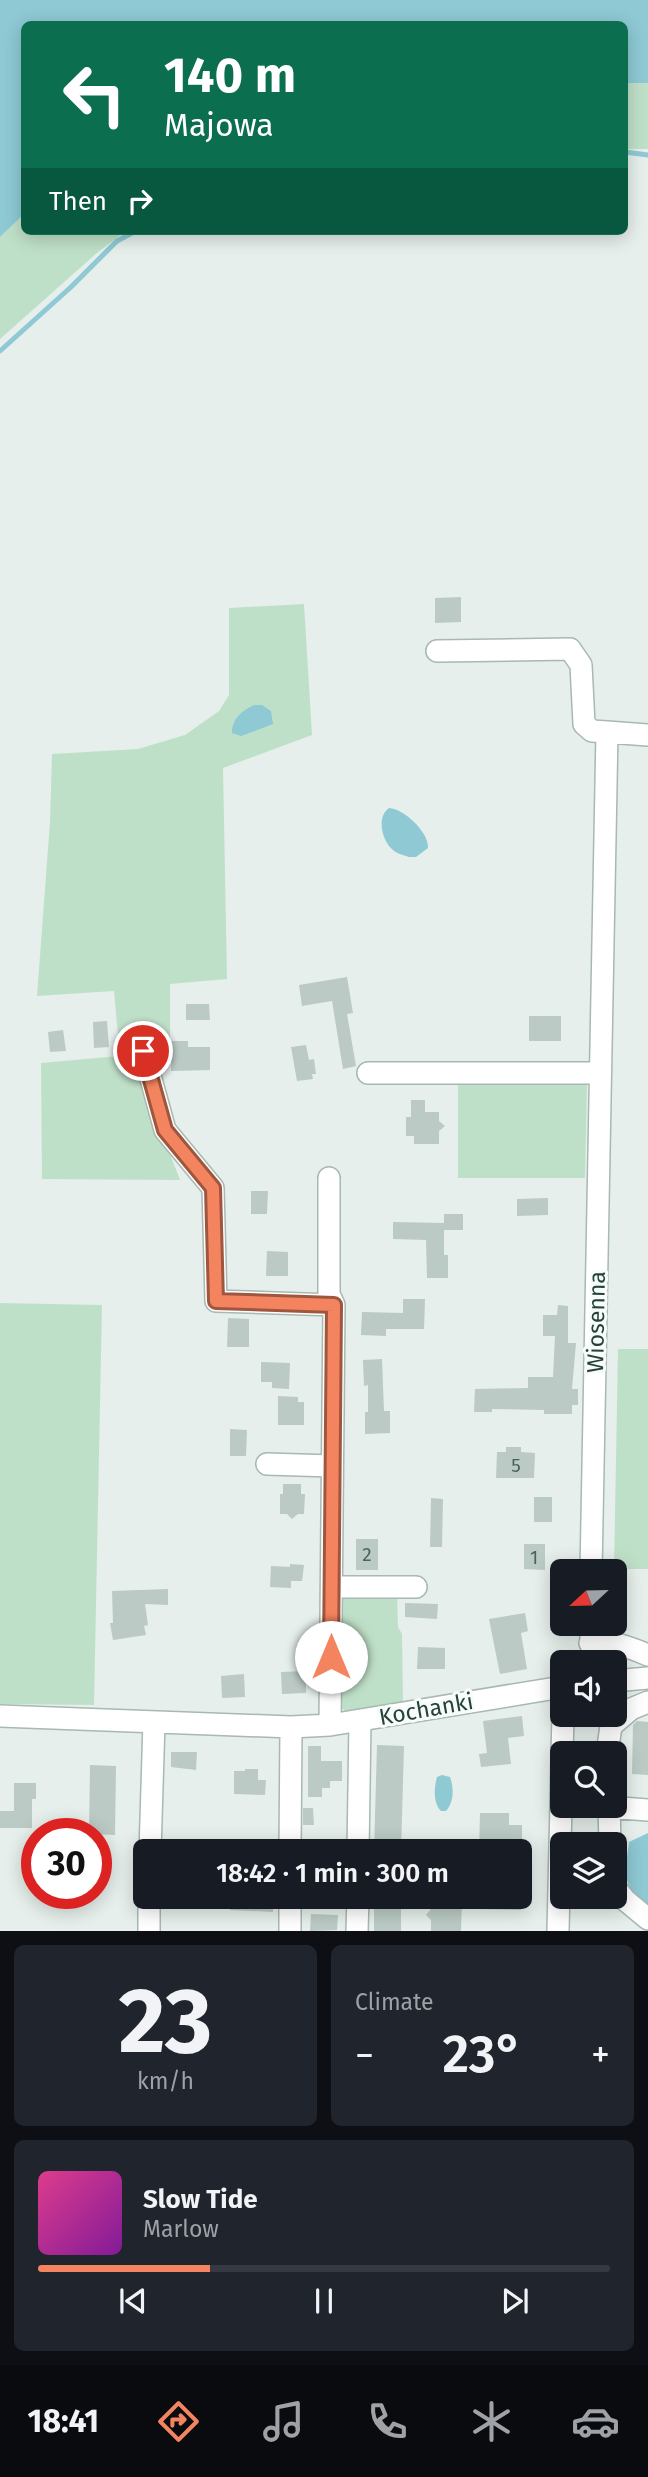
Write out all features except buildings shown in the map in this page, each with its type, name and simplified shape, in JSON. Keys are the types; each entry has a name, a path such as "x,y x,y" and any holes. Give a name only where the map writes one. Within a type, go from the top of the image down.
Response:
{"street":[{"path":"437,651 570,649 581,665 584,724 592,731 648,735"},
{"name":"Wiosenna","path":"591,1559 607,732"},
{"path":"143,1051 165,1130 213,1188 216,1301 334,1305"},
{"path":"369,1073 600,1073"},
{"path":"329,1178 329,1294 334,1305 330,1725"},
{"path":"267,1464 332,1466"},
{"path":"332,1587 416,1587"},
{"path":"591,1643 615,1643 648,1655"},
{"path":"627,1680 648,1678"},
{"name":"Kochanki","path":"0,1716 291,1727 360,1721 550,1689"},
{"path":"609,1741 611,1726 631,1709 648,1702"},
{"path":"358,1839 360,1721"},
{"path":"150,1839 153,1722"},
{"path":"290,1839 291,1727"},
{"path":"627,1808 648,1810"},
{"path":"558,1931 561,1818"},
{"path":"627,1902 648,1919"},
{"path":"149,1909 149,1931"},
{"path":"290,1909 290,1931"},
{"path":"357,1931 358,1909"}],"green space":[{"path":"628,83 648,83 648,149 628,149"},
{"path":"21,217 21,235 121,235 0,339 0,237"},
{"path":"304,604 312,735 223,768 227,979 170,984 170,1043 119,1046 114,991 37,996 50,822 52,754 138,749 185,735 219,711 229,695 229,608"},
{"path":"119,1056 133,1058 180,1180 42,1179 41,1063"},
{"path":"458,1085 587,1085 585,1178 458,1178"},
{"path":"0,1303 102,1305 94,1705 0,1704"},
{"path":"618,1349 648,1349 648,1569 627,1569 627,1559 614,1559"},
{"path":"397,1593 398,1627 402,1634 403,1703 345,1711 339,1705 340,1597"}],"water":[{"path":"0,0 648,0 648,83 628,83 628,21 21,21 21,217 0,237"},
{"path":"254,705 262,705 271,711 273,724 241,736 232,733 238,716"},
{"path":"389,808 402,812 424,835 428,848 416,857 396,852 386,841 382,823"},
{"path":"437,1777 450,1777 452,1786 452,1799 446,1811 438,1808 435,1795"},
{"path":"648,1833 648,1905 633,1891 627,1880 629,1842"}],"waterway":[{"path":"628,152 648,155"},
{"path":"0,351 117,241 128,235"}],"route":[{"path":"143,1051 165,1130 213,1188 216,1301 334,1305 331,1657"}]}
